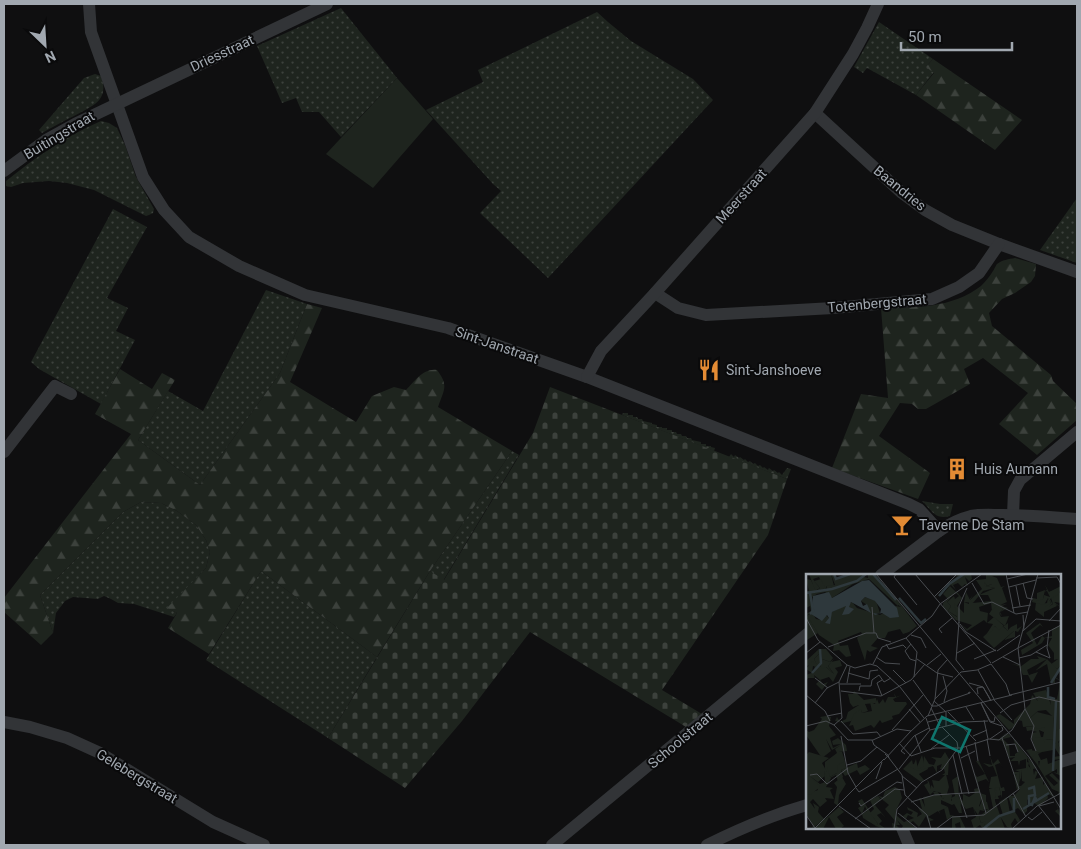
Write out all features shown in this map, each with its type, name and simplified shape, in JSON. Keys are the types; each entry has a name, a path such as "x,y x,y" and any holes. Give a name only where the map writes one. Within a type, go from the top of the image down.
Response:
{"street":[{"name":"Sint-Janstraat","path":"89,4 91,32 143,177 164,210 189,237 239,266 305,295 448,328 587,377 909,504 919,509 939,531"},
{"name":"Driesstraat","path":"117,103 327,4"},
{"name":"Meerstraat","path":"587,377 601,351 815,113 862,37 878,4"},
{"name":"Buitingstraat","path":"4,171 46,140 117,103"},
{"name":"Baandries","path":"815,113 924,210 952,225 999,244"},
{"path":"999,244 1077,272"},
{"name":"Totenbergstraat","path":"654,293 678,308 706,315 833,308 932,299 959,287 979,273 999,244"},
{"path":"4,452 55,386 71,394"},
{"path":"1013,515 1014,492 1020,480 1077,432"},
{"path":"882,574 949,524 973,516 1013,515 1077,519"},
{"name":"Schoolstraat","path":"552,845 806,635"},
{"name":"Gelebergstraat","path":"4,722 30,727 67,738 100,752 213,822 264,845"},
{"path":"1061,762 1077,757"},
{"path":"707,845 751,825 806,805"},
{"path":"902,829 908,845"}],"green space":[{"path":"341,8 397,78 341,137 319,112 302,112 296,98 282,103 257,46"},
{"path":"597,12 631,41 693,79 713,100 548,278 480,213 501,191 426,110 483,82 478,70"},
{"path":"879,22 933,59 926,67 934,72 916,95 867,68 863,73 854,67"},
{"path":"933,59 1022,120 995,150 916,95 934,73 926,67"},
{"path":"95,74 101,76 103,84 103,91 98,102 42,133 39,130 84,78"},
{"path":"397,78 433,119 373,188 326,154"},
{"path":"101,121 117,128 136,177 154,209 153,213 146,216 94,190 67,183 49,181 23,183 11,187 6,186 6,181 40,155 63,140"},
{"path":"1077,198 1077,263 1040,250"},
{"path":"113,209 147,227 107,298 128,308 116,331 135,340 101,404 39,369 31,362"},
{"path":"1015,258 1036,264 1035,276 1031,282 1002,299 989,313 992,326 1051,375 1053,381 1077,404 1077,420 1037,455 999,424 1028,393 983,358 964,369 970,384 926,409 918,409 912,404 900,403 879,436 930,473 918,499 832,468 861,394 888,398 881,308 920,307 958,299 981,286 997,264"},
{"path":"266,290 307,304 280,373 200,485 138,440 168,391 203,411"},
{"path":"307,304 322,308 290,382 356,422 372,396 394,387 406,390 423,373 437,370 444,384 438,407 512,451 430,571 377,657 261,571 209,654 168,628 177,613 167,608 206,568 210,552 206,540 196,525 177,511 161,503 141,502 123,512 40,595 53,633 41,645 4,612 4,598 131,434 95,414 120,369 152,389 162,373 175,380 138,440 200,485 280,373"},
{"path":"550,387 787,479 768,535 662,690 702,714 686,727 530,632 462,721 405,788 328,738 430,571 444,580 533,433"},
{"path":"623,413 633,415 633,417 657,425 657,427 667,428 667,430 672,430 672,432 701,442 701,444 706,444 706,446 711,446 715,448 714,451 622,415"},
{"path":"512,451 519,455 443,581 430,571"},
{"path":"731,454 734,457 735,455 768,470 769,468 779,472 782,475 787,468 791,469 787,479 729,457"},
{"path":"922,501 953,504 950,516 940,517"},
{"path":"141,502 161,503 177,511 196,525 206,540 210,552 206,568 168,608 177,613 174,617 134,604 118,603 104,596 98,599 73,597 65,601 56,613 53,633 40,595 123,512"},
{"path":"261,571 377,657 328,738 206,660"}],"place":[{"name":"Sint-Janshoeve","path":"709,370"},
{"name":"Huis Aumann","path":"957,469"},
{"name":"Taverne De Stam","path":"902,525"}]}
